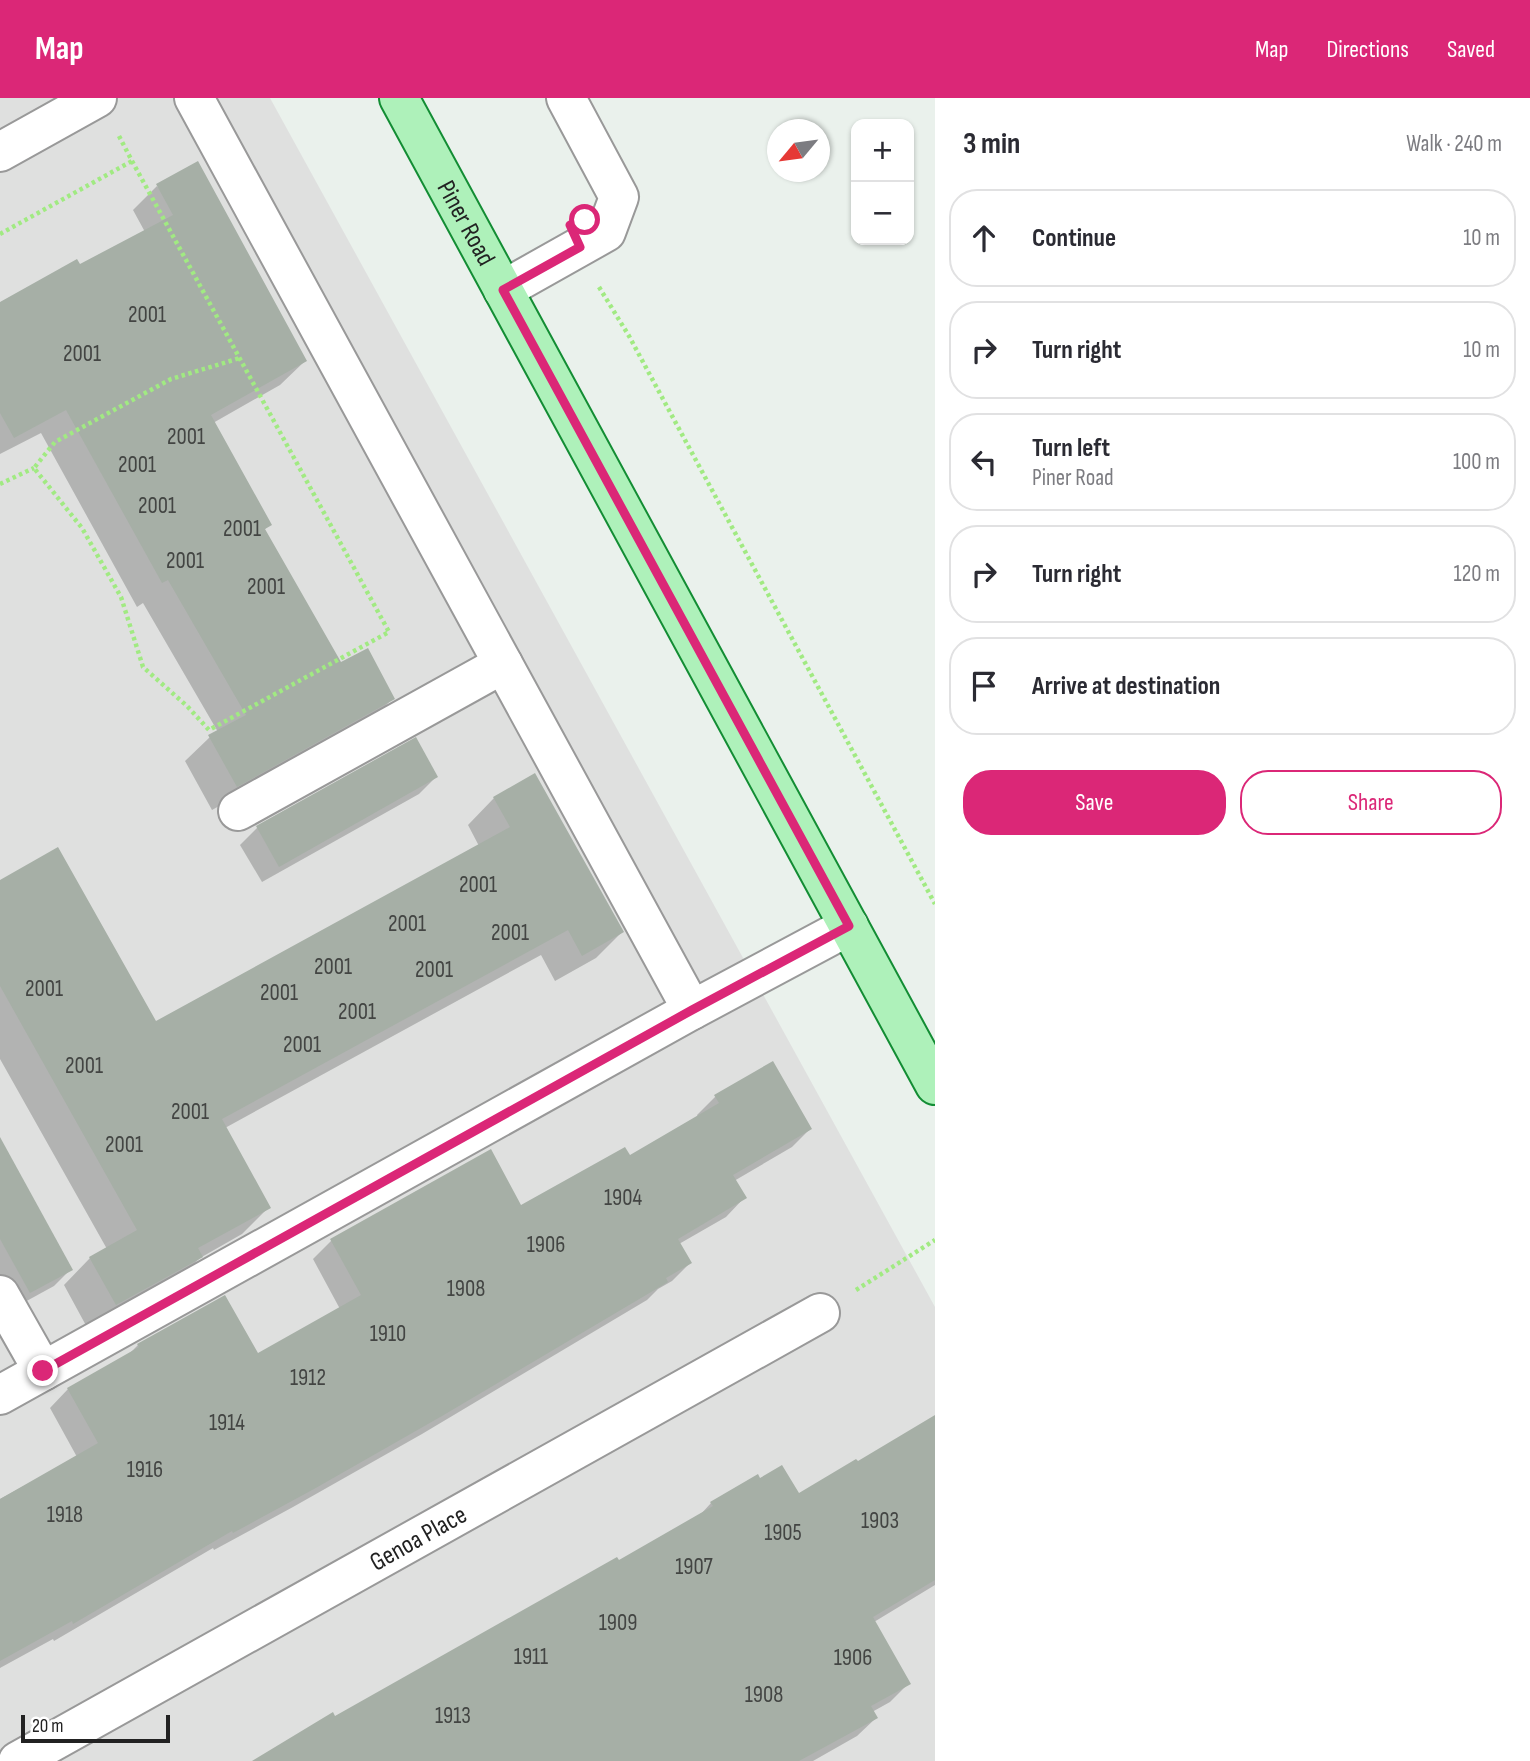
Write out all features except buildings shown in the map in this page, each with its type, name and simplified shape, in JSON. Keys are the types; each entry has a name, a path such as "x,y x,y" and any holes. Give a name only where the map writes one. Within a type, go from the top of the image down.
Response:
{"main road":[{"name":"Piner Road","path":"399,98 935,1085"}],"street":[{"path":"194,98 692,1010"},
{"path":"503,290 606,232 620,197 566,98"},
{"path":"0,152 106,114"},
{"path":"238,811 503,664"},
{"path":"0,1395 692,1010 849,926"},
{"path":"0,1295 43,1371"},
{"name":"Genoa Place","path":"19,1761 820,1313"}],"path":[{"path":"34,468 82,528 121,597 142,667 187,706 209,730 388,632 106,114"},
{"path":"0,234 132,161"},
{"path":"580,247 592,276 629,336 935,904"},
{"path":"0,484 34,468 55,442 171,379 240,358"},
{"path":"820,1313 935,1240"}],"shaded area":[{"path":"0,98 270,98 935,1307 935,1761 0,1761"}],"route":[{"path":"43,1371 692,1010 849,926 503,290 580,247 570,225 585,220"}]}
